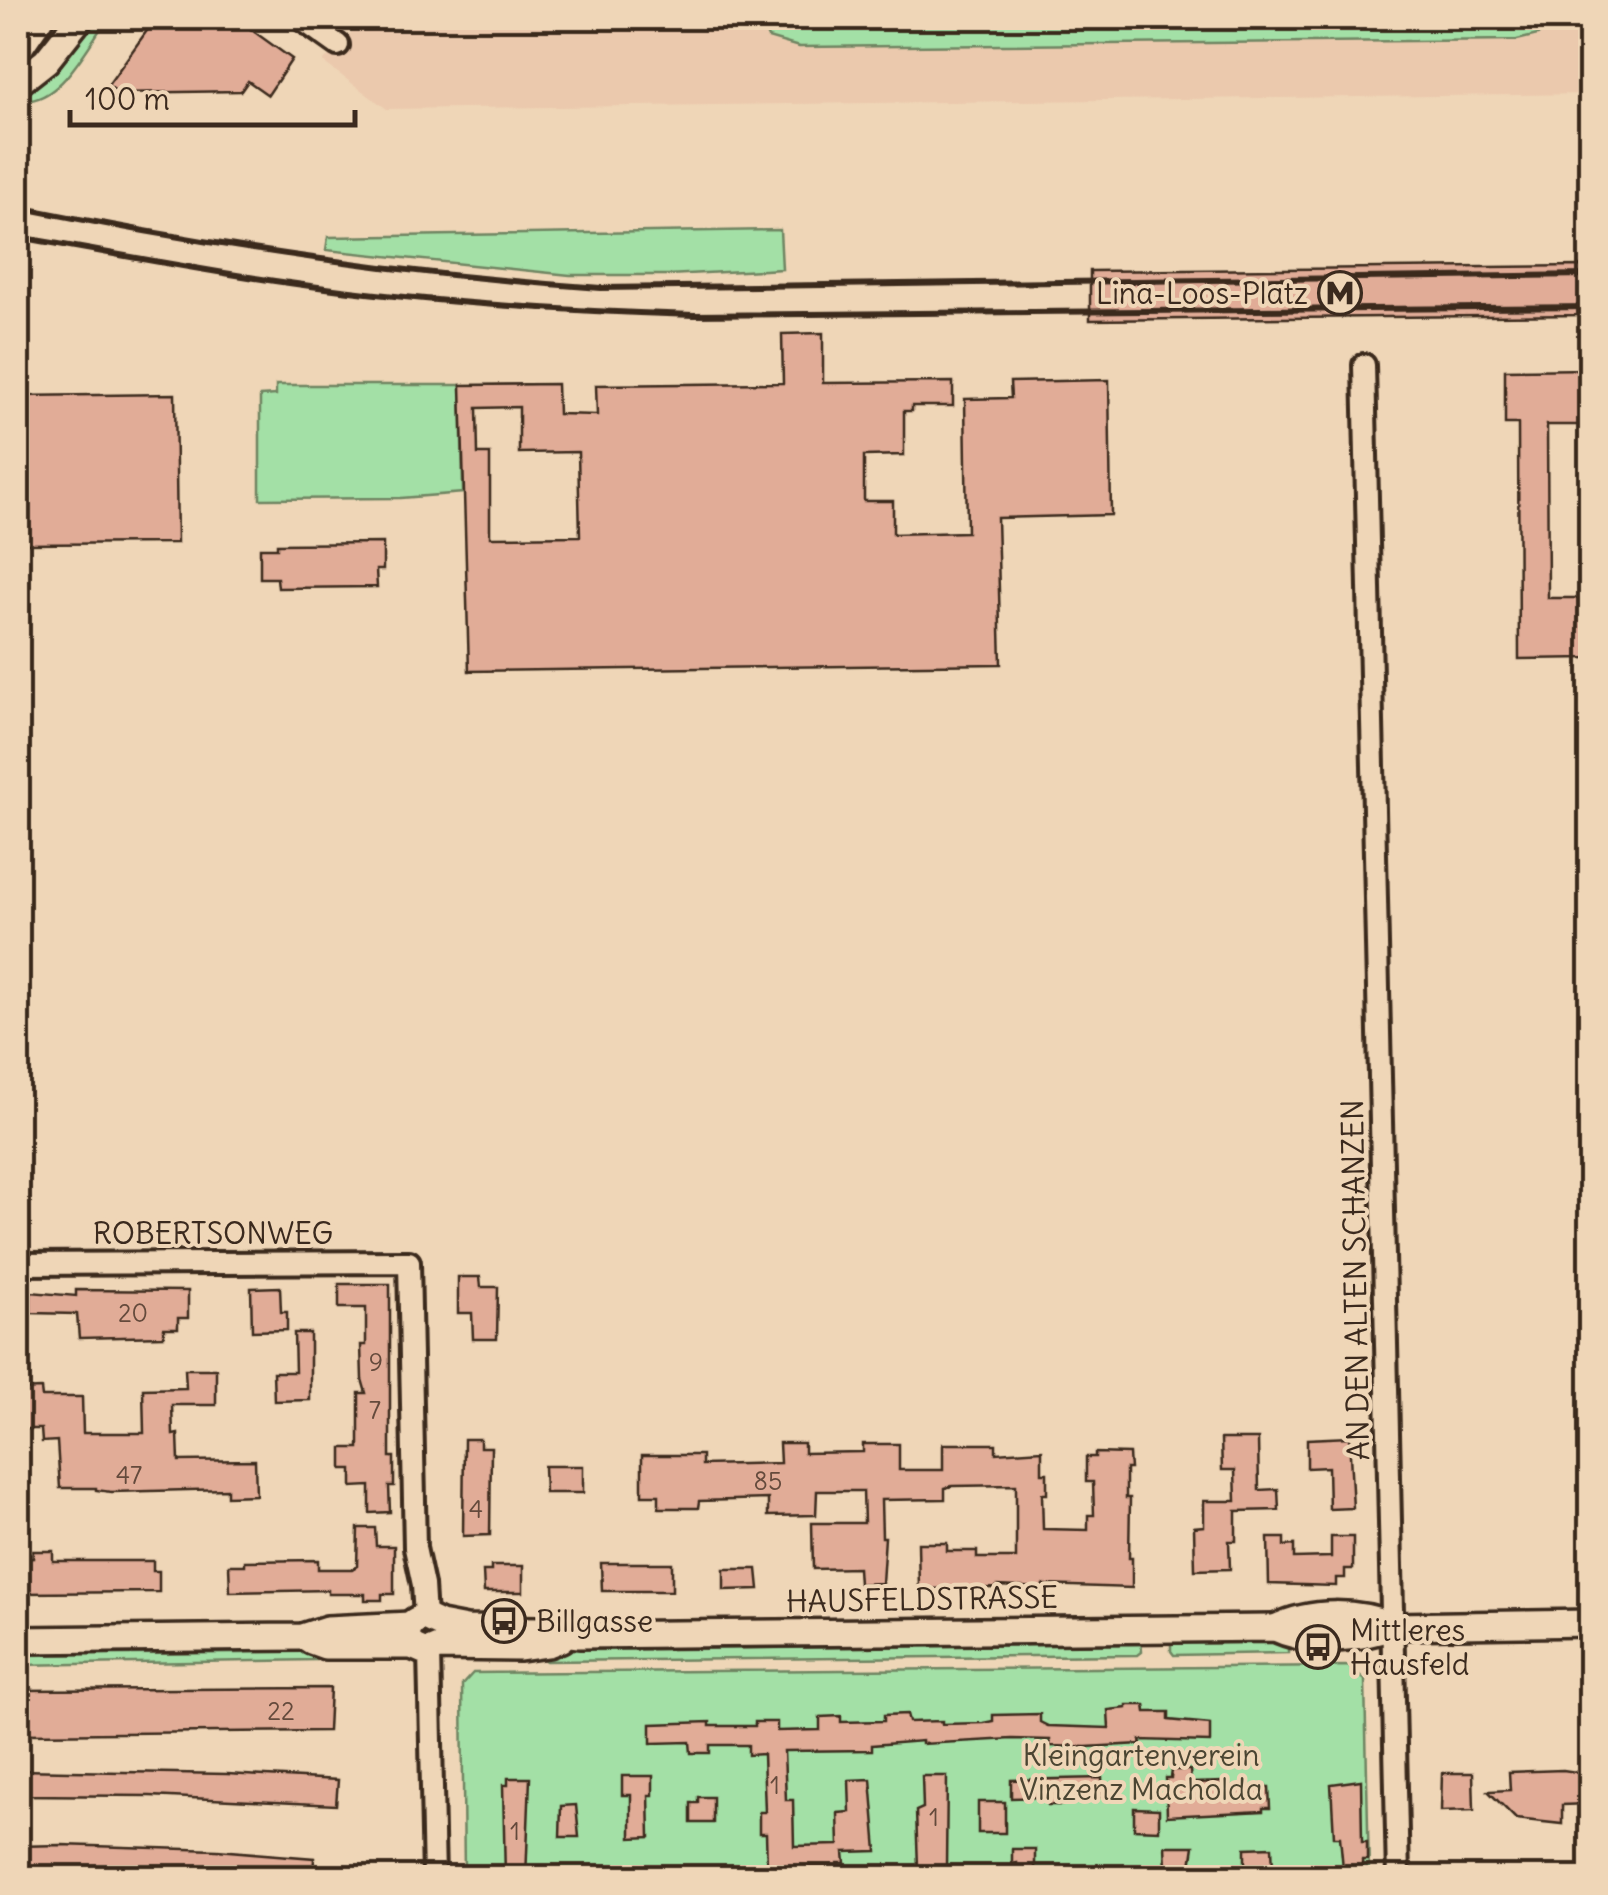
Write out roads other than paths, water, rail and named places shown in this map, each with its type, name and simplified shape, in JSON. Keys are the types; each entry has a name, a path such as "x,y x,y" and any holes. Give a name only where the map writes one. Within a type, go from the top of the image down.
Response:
{"street":[{"path":"18,50 40,18"},
{"path":"18,83 46,61 80,18"},
{"path":"300,18 338,45"},
{"name":"AN DEN ALTEN SCHANZEN","path":"1364,365 1398,1878"},
{"name":"ROBERTSONWEG","path":"18,1264 409,1262 414,1548 423,1585 425,1635"},
{"name":"HAUSFELDSTRASSE","path":"18,1640 302,1638 326,1629 425,1635 570,1635 1275,1628 1291,1636 1367,1636 1394,1626 1590,1623"},
{"path":"425,1635 434,1878"}],"railway":[{"path":"18,207 308,257 601,288 1590,275"},
{"path":"18,237 333,289 591,311 694,315 1590,307"}],"place":[{"name":"Lina-Loos-Platz","path":"1340,293"},
{"name":"Billgasse","path":"504,1621"},
{"name":"Mittleres Hausfeld","path":"1318,1647"}],"park label":[{"name":"Kleingartenverein Vinzenz Macholda","path":"1141,1772"}]}
